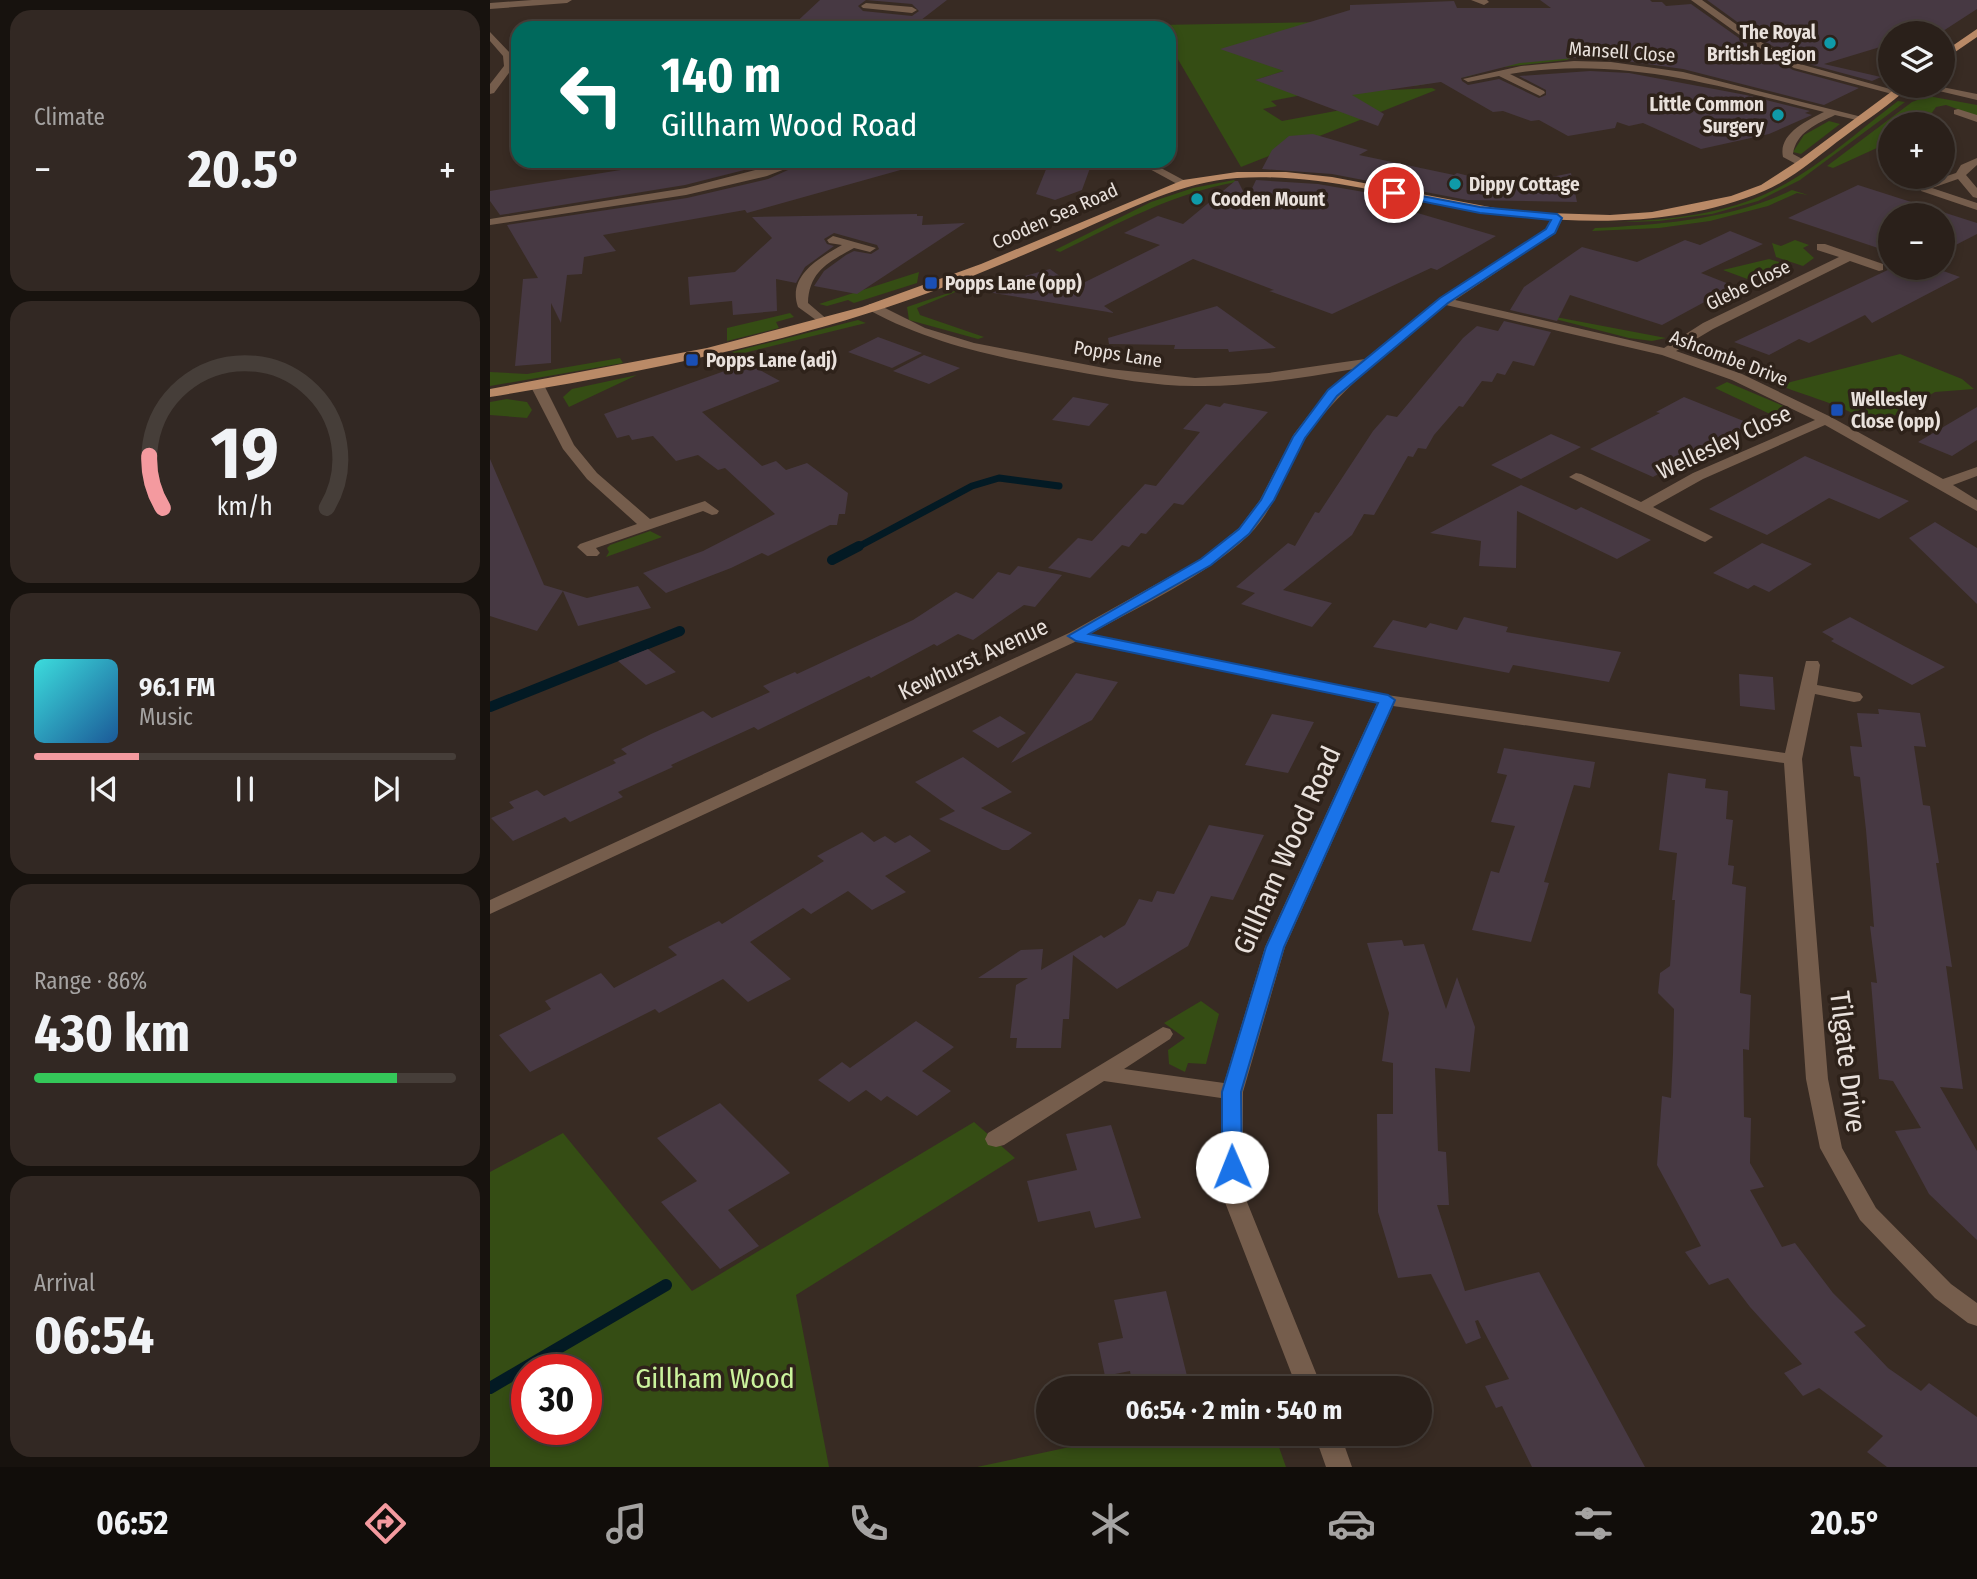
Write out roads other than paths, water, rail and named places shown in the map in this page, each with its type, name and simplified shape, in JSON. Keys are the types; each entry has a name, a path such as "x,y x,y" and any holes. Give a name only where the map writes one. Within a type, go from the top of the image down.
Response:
{"main road":[{"path":"1955,48 1977,32"},
{"name":"Cooden Sea Road","path":"490,393 646,365 873,307 975,272 1183,183 1237,175 1286,175 1332,180 1480,210 1557,218 1610,218 1694,209 1734,199 1765,187 1802,163 1888,98"}],"street":[{"path":"490,6 513,2 567,0"},
{"path":"890,8 901,0"},
{"path":"1696,0 1758,44 1797,66 1878,84"},
{"path":"866,6 912,10"},
{"path":"490,35 508,56 509,66 490,91"},
{"name":"Mansell Close","path":"1468,79 1573,64 1670,71 1861,118"},
{"path":"1501,73 1540,93"},
{"path":"1955,93 1977,97"},
{"path":"1802,163 1787,155 1787,145 1795,134 1833,112"},
{"path":"1958,112 1977,119"},
{"path":"1977,161 1965,167 1960,175 1926,186 1927,191 1977,207"},
{"path":"490,222 671,194 776,168"},
{"path":"1154,168 1183,183"},
{"path":"1960,175 1977,195"},
{"name":"Kewhurst Avenue","path":"490,908 1076,636 1206,562 1244,531 1267,500 1299,437 1333,393 1444,301 1551,231 1557,218"},
{"path":"834,240 870,248"},
{"path":"823,321 802,304 801,289 805,277 818,264 853,244"},
{"path":"1821,247 1878,267"},
{"name":"Glebe Close","path":"1666,352 1708,326 1849,257"},
{"name":"Ashcombe Drive","path":"1444,301 1666,352 1737,377 1826,420 1942,484 1977,507"},
{"name":"Popps Lane","path":"873,307 902,325 948,340 1016,356 1157,380 1210,382 1285,377 1366,363"},
{"path":"537,385 568,446 592,476 648,525"},
{"name":"Wellesley Close","path":"1641,508 1698,476 1749,456 1826,420"},
{"path":"1942,484 1977,471"},
{"name":"Wellesley Close","path":"1576,477 1705,537"},
{"path":"592,554 585,547 705,505 712,511"},
{"path":"1076,636 1388,700 1793,759"},
{"name":"Tilgate Drive","path":"1812,665 1793,759 1817,1079 1831,1149 1868,1213 1943,1291 1977,1316"},
{"path":"1808,688 1854,697"},
{"name":"Gillham Wood Road","path":"1305,1376 1232,1192 1231,1092 1275,947 1388,700"},
{"path":"996,1139 1163,1034"},
{"path":"1101,1073 1231,1092"},
{"path":"1332,1446 1339,1467"}],"waterway":[{"path":"856,548 972,486 999,478 1059,486"},
{"path":"832,560 859,546"},
{"path":"490,707 680,631"},
{"path":"490,1388 666,1285"}],"place":[{"name":"The Royal British Legion","path":"1830,43"},
{"name":"Little Common Surgery","path":"1778,115"},
{"name":"Dippy Cottage","path":"1455,184"},
{"name":"Cooden Mount","path":"1197,199"},
{"name":"Popps Lane (opp)","path":"931,283"},
{"name":"Popps Lane (adj)","path":"692,360"},
{"name":"Wellesley Close (opp)","path":"1837,410"}],"park label":[{"name":"Gillham Wood","path":"715,1378"}]}
